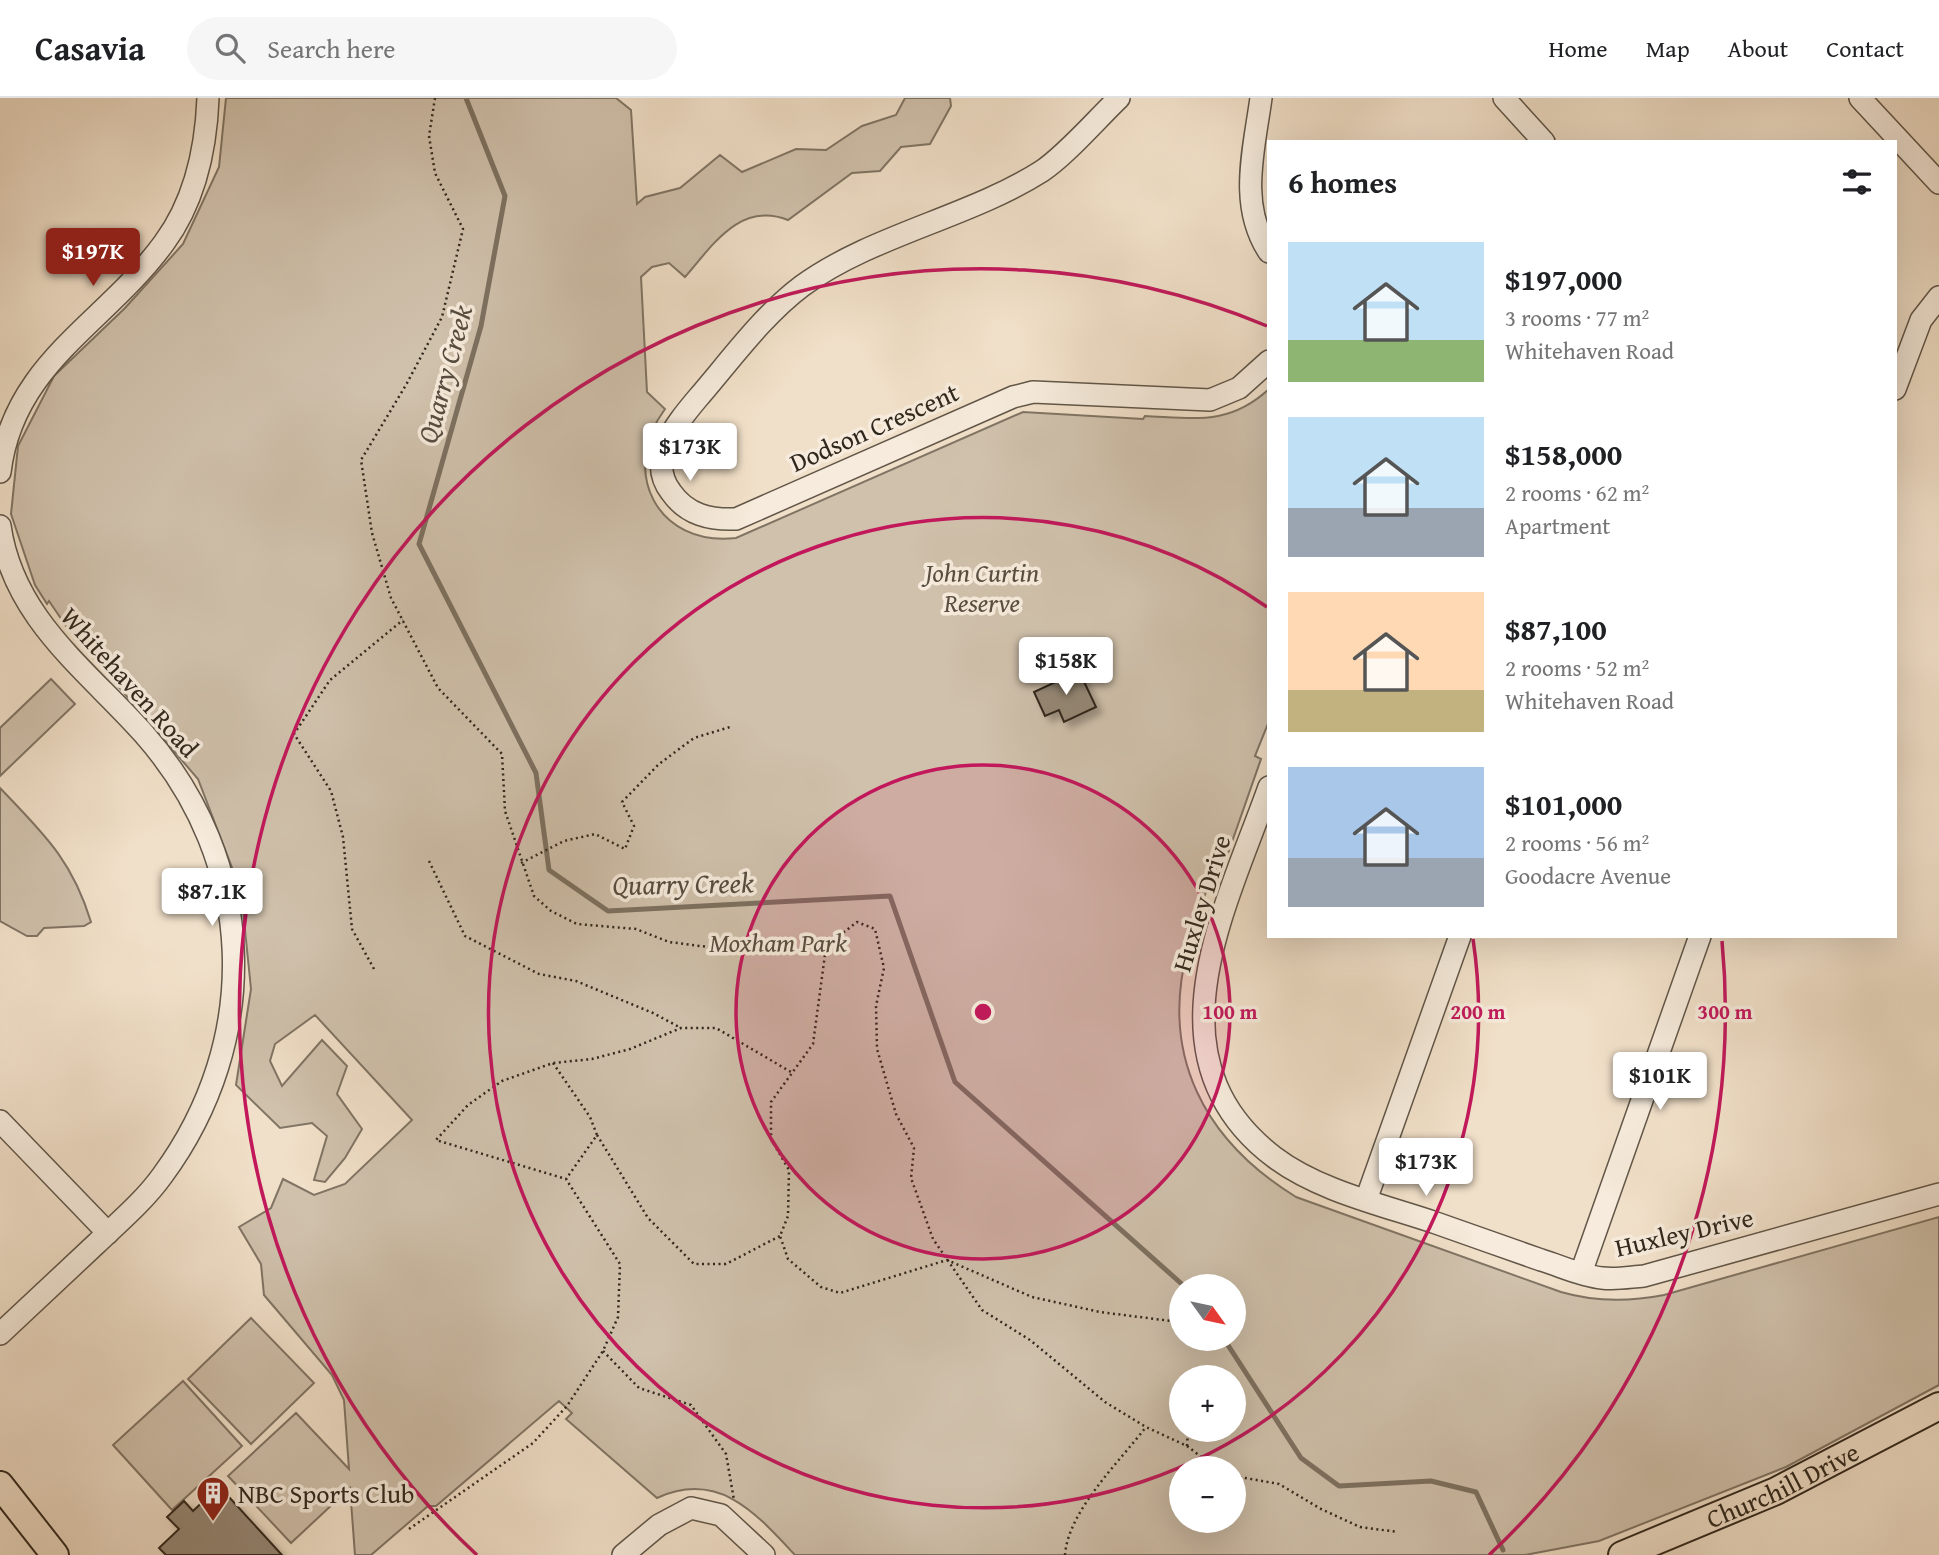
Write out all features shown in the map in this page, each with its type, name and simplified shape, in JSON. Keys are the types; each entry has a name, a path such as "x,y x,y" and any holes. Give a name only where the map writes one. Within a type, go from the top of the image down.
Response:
{"main road":[{"name":"Churchill Drive","path":"1622,1555 1776,1491 1939,1406"},
{"path":"0,1486 55,1555"}],"street":[{"path":"0,472 15,415 40,372 141,271 174,227 190,197 202,158 208,98"},
{"name":"Dodson Crescent","path":"1119,98 1043,170 837,265 802,287 772,313 676,424 664,448 664,483 672,495 698,515 715,520 736,519 1013,397 1033,392 1210,400 1240,388 1267,363"},
{"path":"1261,98 1249,184 1255,228 1267,249"},
{"path":"1504,98 1542,140"},
{"path":"1860,98 1939,183"},
{"path":"1897,384 1921,320 1939,297"},
{"name":"Whitehaven Road","path":"0,526 15,584 39,623 141,731 181,781 216,855 231,911 234,979 225,1045 214,1078 191,1130 162,1178 108,1233 0,1334"},
{"name":"Huxley Drive","path":"1267,793 1207,966 1202,1001 1210,1067 1227,1102 1246,1131 1274,1157 1305,1176 1366,1200 1602,1278 1644,1276 1939,1194"},
{"path":"1366,1200 1459,938"},
{"path":"1581,1273 1699,938"},
{"path":"0,1121 108,1233"},
{"path":"622,1555 675,1514 691,1508 721,1515 764,1555"}],"path":[{"path":"435,98 429,136 435,173 463,229 442,317 407,386 361,460 372,533 391,598 438,688 502,754 505,811 534,896 551,911 577,924 635,929 669,942 755,953 826,947 857,922 875,929 884,968 876,1006 877,1049 896,1114 914,1148 911,1178 933,1238 982,1310 1030,1340 1105,1402 1146,1427 1187,1446 1200,1456"},
{"path":"374,969 352,929 343,837 331,791 294,734 330,680 403,620"},
{"path":"521,863 564,841 595,834 625,849 634,825 622,802 659,764 694,738 730,727"},
{"path":"429,862 466,936 539,974 576,981 653,1013 681,1028"},
{"path":"553,1063 590,1117 597,1135 648,1218 694,1264 726,1264 780,1236 788,1216 789,1170 771,1139 771,1102 813,1044 826,947"},
{"path":"409,1529 533,1443 567,1406 603,1351 618,1317 620,1264 566,1179 436,1140 468,1105 502,1081 553,1063 592,1059 617,1052 681,1028 716,1028 791,1072"},
{"path":"566,1179 597,1135"},
{"path":"780,1236 788,1259 821,1287 839,1293 915,1272 947,1260 1032,1297 1100,1312 1169,1321"},
{"path":"603,1351 639,1388 691,1405 726,1454 734,1500 721,1515"},
{"path":"1065,1555 1066,1546 1088,1498 1146,1427"},
{"path":"1187,1442 1187,1446"},
{"path":"1246,1478 1279,1484 1321,1510 1360,1527 1398,1532"}],"green space":[{"name":"Moxham Park","path":"226,98 616,98 631,110 637,204 645,197 680,188 720,155 742,172 796,149 826,150 862,126 896,115 905,98 950,98 951,106 930,144 901,147 880,171 852,173 788,220 756,216 742,221 717,240 685,277 669,263 652,267 641,277 647,392 665,409 652,433 646,457 646,479 654,500 667,517 685,530 708,538 736,538 1023,412 1143,419 1145,416 1210,417 1240,409 1267,391 1267,726 1255,756 1261,759 1227,856 1222,853 1196,919 1181,987 1180,1025 1185,1059 1197,1092 1214,1122 1237,1150 1264,1175 1296,1197 1561,1292 1586,1298 1625,1300 1664,1295 1939,1217 1939,1385 1786,1467 1599,1541 1525,1555 795,1555 750,1511 717,1492 699,1489 679,1491 657,1498 566,1419 572,1413 559,1401 436,1506 428,1506 371,1555 355,1555 350,1488 291,1543 228,1476 296,1413 349,1469 344,1400 332,1375 264,1295 261,1264 239,1227 271,1208 283,1179 314,1195 345,1184 412,1120 315,1015 275,1044 270,1061 282,1086 322,1040 347,1066 337,1094 362,1129 345,1158 325,1182 314,1180 327,1136 312,1123 280,1128 236,1085 251,989 241,891 198,779 66,626 49,601 47,604 35,585 11,514 18,446 54,376 125,308 183,244 219,167"},
{"path":"51,679 75,704 0,776 0,728"},
{"path":"0,788 55,849 75,881 91,922 84,926 44,928 37,936 27,936 0,921"},
{"path":"251,1318 314,1383 251,1444 188,1379"},
{"path":"183,1381 242,1446 172,1510 113,1445"}],"building":[{"path":"1079,671 1096,707 1064,722 1059,710 1045,716 1034,692"},
{"name":"NBC Sports Club","path":"213,1492 223,1503 229,1497 282,1555 166,1555 159,1548 179,1529 167,1517 184,1501 193,1511"}],"waterway":[{"name":"Quarry Creek","path":"466,98 505,196 481,326 419,544 536,773 549,870 608,911 890,896 955,1082 1171,1274"},
{"name":"Quarry Creek","path":"1232,1351 1301,1458 1339,1486 1431,1481 1476,1492 1503,1550"}],"place":[{"name":"NBC Sports Club","path":"213,1523"}],"park label":[{"name":"John Curtin Reserve","path":"982,587"}]}
